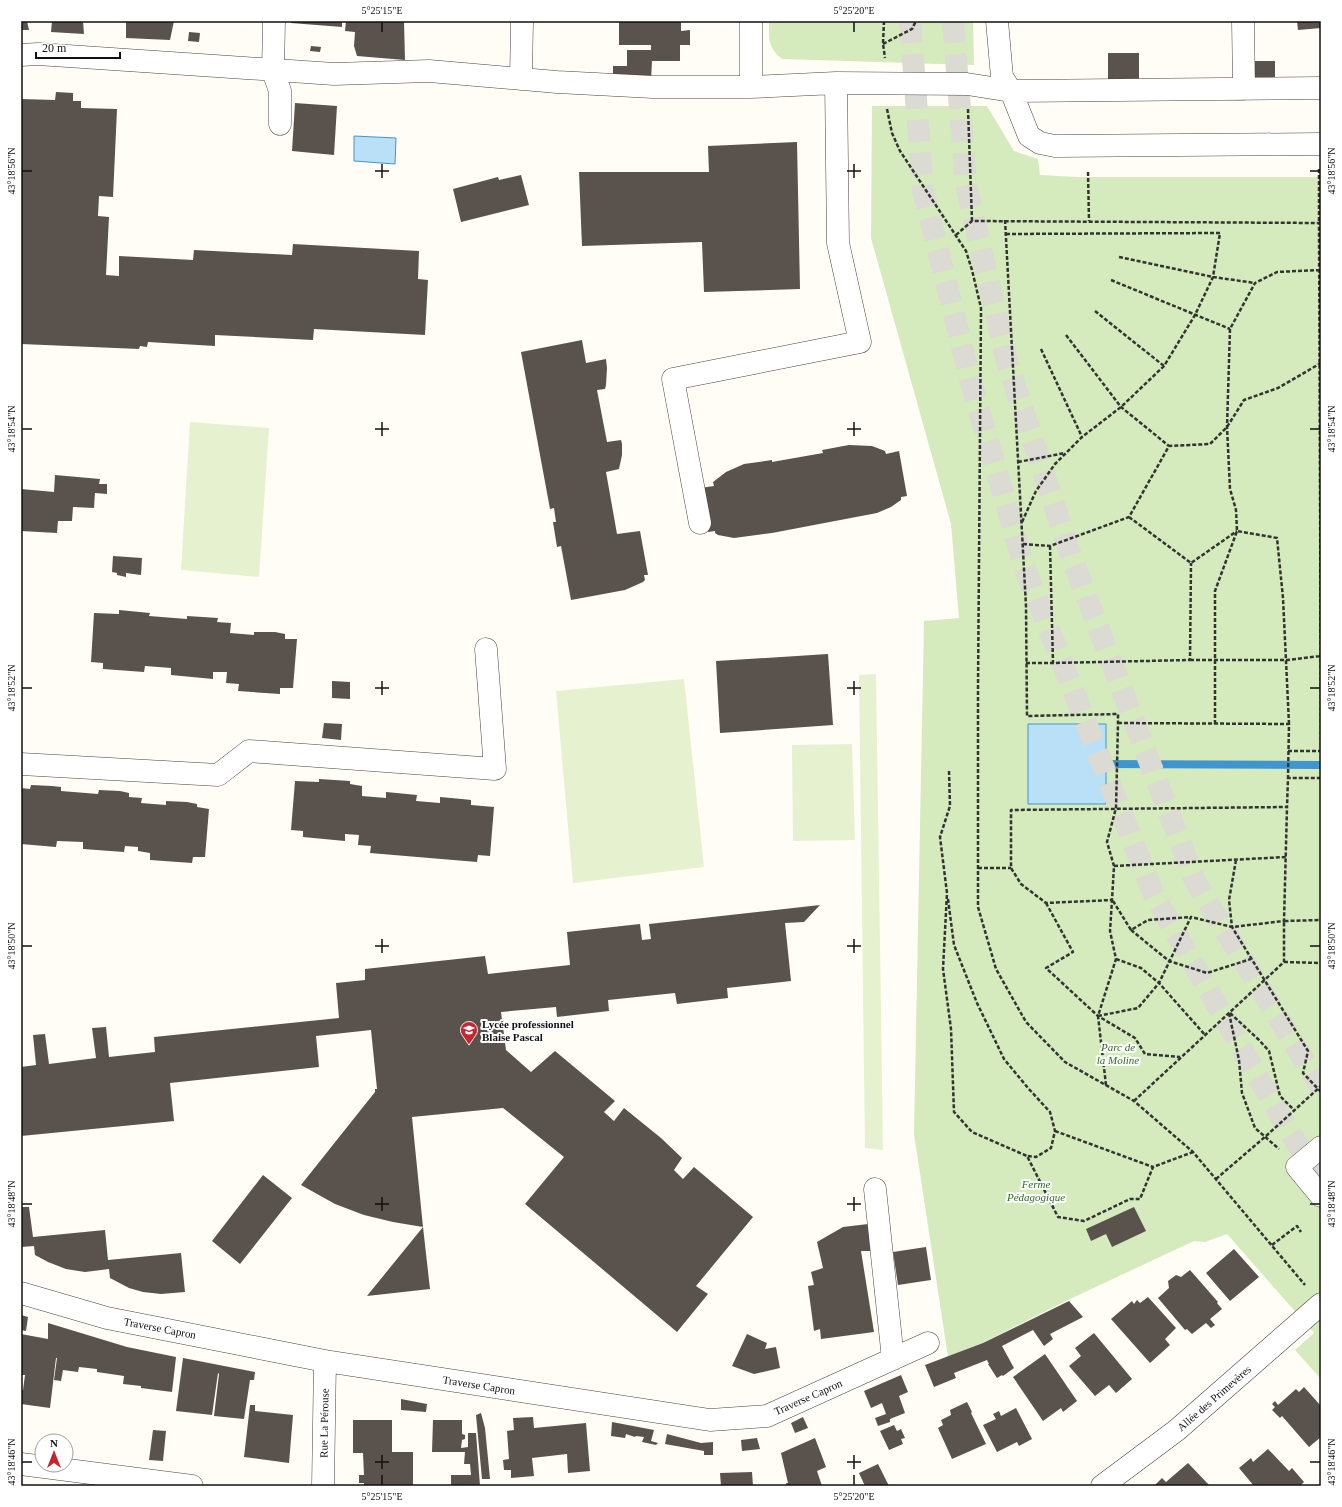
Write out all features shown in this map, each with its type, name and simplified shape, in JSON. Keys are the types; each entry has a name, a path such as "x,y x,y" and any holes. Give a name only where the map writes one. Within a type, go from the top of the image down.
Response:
{"street":[{"path":"274,21 273,71 280,92 280,124"},
{"path":"521,79 522,21"},
{"path":"751,87 752,21"},
{"path":"997,21 1002,77 1011,90 1030,136 1040,143 1055,146 1320,144"},
{"path":"1243,21 1244,89"},
{"path":"21,55 38,54 334,74 429,71 521,79 653,87 751,87 836,83 967,84 1011,90 1321,88"},
{"path":"700,523 674,379 860,342 838,242 836,83"},
{"path":"21,764 218,775 249,751 495,769 486,649"},
{"path":"1321,1147 1297,1166 1321,1196"},
{"path":"875,1189 893,1359"},
{"name":"Traverse Capron","path":"21,1293 107,1318 325,1361 710,1420 767,1416 928,1343"},
{"name":"Allée des Primevères","path":"1102,1486 1178,1430 1321,1304"},
{"name":"Rue La Pérouse","path":"323,1486 325,1361"},
{"path":"21,1464 192,1486"}],"path":[{"path":"884,21 883,44 885,51 885,63"},
{"path":"883,44 912,29 916,21"},
{"path":"967,84 972,221"},
{"path":"886,107 892,133 900,151 966,251 981,308 978,907 996,969 1026,1022 1065,1062 1134,1101 1193,1152 1287,1264"},
{"path":"1288,751 1321,750 1319,270 1320,144"},
{"path":"1088,146 1089,221"},
{"path":"1005,220 1026,606 1027,716 1118,714 1116,808 1107,842 1114,866 1110,931 1116,959 1098,1016 1106,1085"},
{"path":"956,235 972,221 1320,223"},
{"path":"1006,234 1220,233 1213,277 1195,315 1164,366 1122,407 1082,437 1055,464 1036,491 1021,523"},
{"path":"1119,257 1213,277 1255,283 1277,272 1319,270"},
{"path":"1111,280 1230,330"},
{"path":"1215,724 1215,591 1237,531 1236,510 1230,489 1227,427 1230,330 1255,283"},
{"path":"1095,311 1164,366"},
{"path":"1066,335 1122,407 1169,446 1210,444 1227,427 1244,400 1278,388 1320,363"},
{"path":"1041,349 1082,437"},
{"path":"1023,544 1050,546 1129,517 1169,446"},
{"path":"1018,462 1066,453"},
{"path":"1129,517 1191,563"},
{"path":"1191,563 1237,531 1277,538 1283,598 1289,724 1284,962"},
{"path":"1050,546 1053,663"},
{"path":"1190,660 1191,563"},
{"path":"1026,663 1287,660 1320,657"},
{"path":"1118,723 1289,724"},
{"path":"947,893 943,970 951,1029 954,1112 972,1132 1027,1156 1036,1157 1051,1148 1055,1131 1050,1112 1004,1059 977,1003 954,945 940,837 950,806 949,770"},
{"path":"1288,778 1321,778"},
{"path":"1181,1057 1144,1054 1135,1038 1098,1016 1046,968 1073,952 1046,903 1021,884 1011,868 1011,810 1287,807"},
{"path":"1114,866 1286,857"},
{"path":"1236,860 1229,900 1232,927 1308,1051 1303,1073 1321,1092"},
{"path":"978,868 1011,868"},
{"path":"1046,903 1112,900"},
{"path":"1112,900 1131,930 1169,961 1207,973 1251,959"},
{"path":"1131,930 1148,920 1191,917 1232,927 1284,921 1321,920"},
{"path":"1098,1016 1138,1008 1159,983 1191,917"},
{"path":"1116,959 1142,968 1159,983 1205,1036"},
{"path":"1134,1101 1284,962 1321,963"},
{"path":"1229,1013 1269,1051 1280,1096 1294,1110"},
{"path":"1229,1013 1238,1060 1242,1093 1255,1128 1266,1136"},
{"path":"1216,1179 1321,1086"},
{"path":"1055,1131 1153,1167 1193,1152"},
{"path":"1027,1156 1058,1217 1084,1221 1130,1199 1140,1199 1153,1167"},
{"path":"1272,1245 1297,1226 1301,1232"}],"green space":[{"path":"769,21 973,21 974,65 782,59 777,55 771,46 769,37"},
{"name":"Parc de la Moline","path":"872,106 987,106 1014,151 1038,159 1040,175 1077,177 1321,177 1321,1146 1297,1167 1321,1198 1321,1379 1295,1350 1314,1333 1227,1234 1205,1242 1194,1241 1070,1299 982,1343 948,1357 914,1134 924,621 959,618 951,524 871,238"},
{"path":"190,422 269,428 259,577 181,570"},
{"path":"876,674 883,1150 865,1148 859,675"},
{"path":"684,679 704,867 573,883 556,691"},
{"path":"852,744 855,840 793,841 792,745"}],"water":[{"path":"354,136 396,138 395,164 354,161"},
{"path":"1028,724 1106,724 1106,804 1028,804"}],"building":[{"path":"21,21 27,21 29,30 21,30"},
{"path":"52,21 83,21 84,34 51,32"},
{"path":"126,21 174,21 170,40 126,38"},
{"path":"291,21 342,21 342,27 291,23"},
{"path":"346,21 404,21 405,60 357,56 354,46 355,32 345,31"},
{"path":"619,21 681,21 681,31 690,30 690,45 680,45 680,61 652,61 651,81 613,78 613,66 627,66 627,50 651,50 651,45 619,45"},
{"path":"1297,21 1321,21 1321,28 1298,30"},
{"path":"189,32 200,33 199,42 188,41"},
{"path":"311,46 321,47 320,52 310,51"},
{"path":"1108,53 1139,53 1139,80 1108,79"},
{"path":"1253,61 1275,61 1275,77 1253,77"},
{"path":"56,92 73,93 73,101 81,101 81,108 117,109 113,197 99,196 98,216 109,217 106,275 119,276 119,256 193,260 194,250 292,255 293,244 419,251 418,279 428,280 425,335 314,329 313,340 215,335 215,346 148,342 147,347 140,346 139,349 21,344 21,99 55,100"},
{"path":"295,103 337,106 334,155 292,151"},
{"path":"797,142 800,289 704,292 702,242 582,246 579,172 709,172 708,146"},
{"path":"521,175 529,205 461,222 453,189 498,177 499,180"},
{"path":"582,340 586,363 606,359 607,368 605,389 597,390 607,442 621,440 622,444 622,455 619,469 606,472 617,534 640,531 648,575 644,575 645,580 643,582 625,590 571,600 561,546 557,547 553,522 556,522 554,508 550,509 521,352"},
{"path":"849,445 872,446 885,451 886,454 899,451 907,496 901,497 901,500 891,507 877,513 772,533 734,538 718,535 715,531 708,532 700,488 714,486 713,482 726,472 744,464 772,460 772,462 823,453 822,450"},
{"path":"55,475 100,479 99,484 107,484 107,494 95,493 94,508 73,507 72,521 58,521 57,533 21,531 21,489 54,492"},
{"path":"113,556 142,558 141,575 126,573 126,577 112,572"},
{"path":"119,610 150,613 149,616 187,619 187,616 218,618 217,622 231,623 230,633 254,635 254,632 275,632 285,634 285,639 297,639 293,688 280,688 280,694 238,691 239,684 226,683 227,672 213,672 213,679 171,675 171,668 145,666 144,672 103,669 103,663 91,662 94,613 119,614"},
{"path":"828,654 833,725 720,733 716,661"},
{"path":"332,681 350,682 350,699 332,698"},
{"path":"324,723 342,724 341,740 322,738"},
{"path":"319,779 350,781 350,784 362,786 362,796 386,798 386,792 417,795 416,801 440,803 440,797 471,800 471,805 494,807 490,856 478,855 477,862 370,853 371,846 358,845 359,835 345,834 345,841 303,837 303,831 291,830 295,781 319,782"},
{"path":"31,785 61,787 61,791 98,794 99,790 120,791 129,793 129,797 142,798 141,803 166,805 166,801 197,804 197,807 209,809 205,857 193,857 192,863 150,860 150,853 138,851 138,847 125,846 124,852 83,849 83,842 57,841 56,847 21,844 21,788 30,789"},
{"path":"820,905 804,922 785,923 791,981 727,988 728,998 677,1004 675,993 608,1000 609,1011 557,1017 556,1007 501,1012 506,1050 531,1072 555,1051 615,1101 604,1112 614,1121 624,1108 661,1138 682,1158 674,1170 683,1179 694,1167 753,1217 696,1286 708,1294 677,1332 525,1204 564,1157 503,1108 412,1117 423,1227 364,1215 335,1204 301,1185 375,1092 375,1089 377,1089 371,1030 316,1036 319,1067 170,1083 174,1121 21,1136 21,1067 36,1065 33,1035 45,1034 49,1064 96,1058 92,1028 106,1027 109,1057 155,1052 154,1037 339,1018 336,983 365,980 365,969 485,956 488,974 570,965 567,932 640,924 642,940 651,939 649,924"},
{"path":"263,1175 292,1198 240,1264 212,1241"},
{"path":"21,1207 29,1207 33,1237 105,1230 108,1260 181,1253 185,1292 161,1294 143,1292 129,1288 110,1278 109,1269 85,1272 66,1269 48,1262 35,1255 34,1246 21,1247"},
{"path":"1134,1207 1146,1231 1112,1247 1106,1234 1091,1241 1086,1229"},
{"path":"868,1224 873,1251 861,1251 874,1332 821,1339 820,1329 814,1331 808,1286 814,1285 811,1272 823,1268 817,1242 843,1227"},
{"path":"423,1227 430,1289 367,1296"},
{"path":"926,1247 931,1280 898,1285 893,1252"},
{"path":"1234,1249 1259,1277 1230,1301 1206,1273"},
{"path":"1190,1270 1218,1302 1217,1303 1222,1309 1210,1319 1215,1325 1211,1328 1206,1323 1192,1334 1187,1329 1185,1330 1158,1298 1169,1288 1168,1281 1176,1275 1181,1277"},
{"path":"1148,1297 1176,1328 1165,1339 1170,1345 1150,1363 1111,1319 1132,1301 1134,1304 1137,1300 1140,1303"},
{"path":"1069,1301 1083,1317 1050,1334 1053,1339 1044,1346 1033,1330 1002,1346 1014,1368 1003,1376 1002,1375 997,1378 987,1360 954,1373 956,1378 934,1387 925,1365 983,1343"},
{"path":"21,1315 28,1317 26,1331 21,1330"},
{"path":"48,1323 127,1347 176,1357 172,1392 123,1384 124,1376 97,1372 97,1369 79,1367 78,1372 63,1370 61,1381 54,1380 56,1358 50,1408 21,1404 21,1390 23,1390 25,1375 21,1375 21,1334 48,1339"},
{"path":"1094,1333 1132,1379 1116,1393 1109,1385 1095,1396 1069,1366 1081,1356 1075,1348"},
{"path":"747,1334 767,1343 765,1349 776,1347 780,1368 754,1374 732,1366"},
{"path":"1045,1354 1077,1401 1063,1412 1061,1408 1043,1421 1013,1377"},
{"path":"183,1358 255,1372 254,1380 250,1380 244,1419 214,1416 218,1373 212,1415 176,1411"},
{"path":"901,1375 908,1392 899,1396 905,1413 890,1419 890,1422 878,1426 875,1418 886,1414 882,1403 871,1408 864,1391"},
{"path":"1304,1387 1321,1406 1321,1437 1309,1447 1282,1416 1280,1418 1272,1410 1275,1407 1272,1404 1275,1401 1278,1405 1296,1389 1299,1392"},
{"path":"401,1399 427,1404 426,1412 401,1410"},
{"path":"967,1402 986,1444 952,1459 938,1428 943,1425 941,1420 951,1415 950,1410"},
{"path":"250,1405 255,1405 255,1411 293,1415 289,1463 244,1457"},
{"path":"1016,1408 1032,1439 1019,1446 1017,1442 997,1452 983,1425 996,1419 993,1414 999,1411 1001,1416"},
{"path":"481,1413 485,1428 490,1479 482,1479 476,1415"},
{"path":"533,1417 534,1428 586,1423 590,1471 568,1473 567,1454 532,1458 534,1476 511,1478 511,1470 504,1470 503,1460 509,1459 507,1431 514,1430 513,1418"},
{"path":"803,1417 808,1428 795,1433 791,1423"},
{"path":"353,1420 392,1420 392,1452 413,1452 413,1486 364,1486 364,1483 359,1483 359,1475 364,1475 363,1453 353,1453"},
{"path":"433,1420 462,1420 462,1434 465,1435 465,1439 462,1440 461,1448 468,1447 468,1433 476,1433 480,1486 451,1486 451,1475 471,1475 470,1464 464,1464 465,1452 432,1452"},
{"path":"612,1422 654,1430 651,1441 658,1443 656,1445 642,1442 644,1437 635,1437 626,1434 625,1438 611,1436"},
{"path":"894,1425 897,1431 901,1429 905,1438 901,1439 903,1444 889,1450 880,1431"},
{"path":"153,1430 166,1431 163,1461 149,1460"},
{"path":"667,1434 701,1443 713,1442 713,1455 704,1455 704,1451 665,1444"},
{"path":"757,1438 760,1449 742,1451 741,1440"},
{"path":"815,1438 826,1467 817,1471 822,1486 787,1486 786,1483 788,1483 781,1453"},
{"path":"1268,1449 1289,1471 1292,1468 1304,1482 1300,1486 1254,1486 1239,1468 1251,1458 1253,1462"},
{"path":"1188,1463 1210,1486 1154,1486 1162,1478 1166,1482"},
{"path":"878,1464 889,1486 865,1486 859,1473"},
{"path":"752,1472 753,1486 721,1486 720,1473"}],"waterway":[{"path":"1106,764 1321,765"}],"tunnel":[{"path":"910,21 923,190 970,379 1024,566 1154,895 1289,1131 1321,1180"},
{"path":"953,21 966,184 1007,362 1071,556 1195,881 1321,1088"}],"place":[{"name":"Lycée professionnel Blaise Pascal","path":"469,1045"}],"park label":[{"name":"Ferme Pédagogique","path":"1036,1190"}]}
